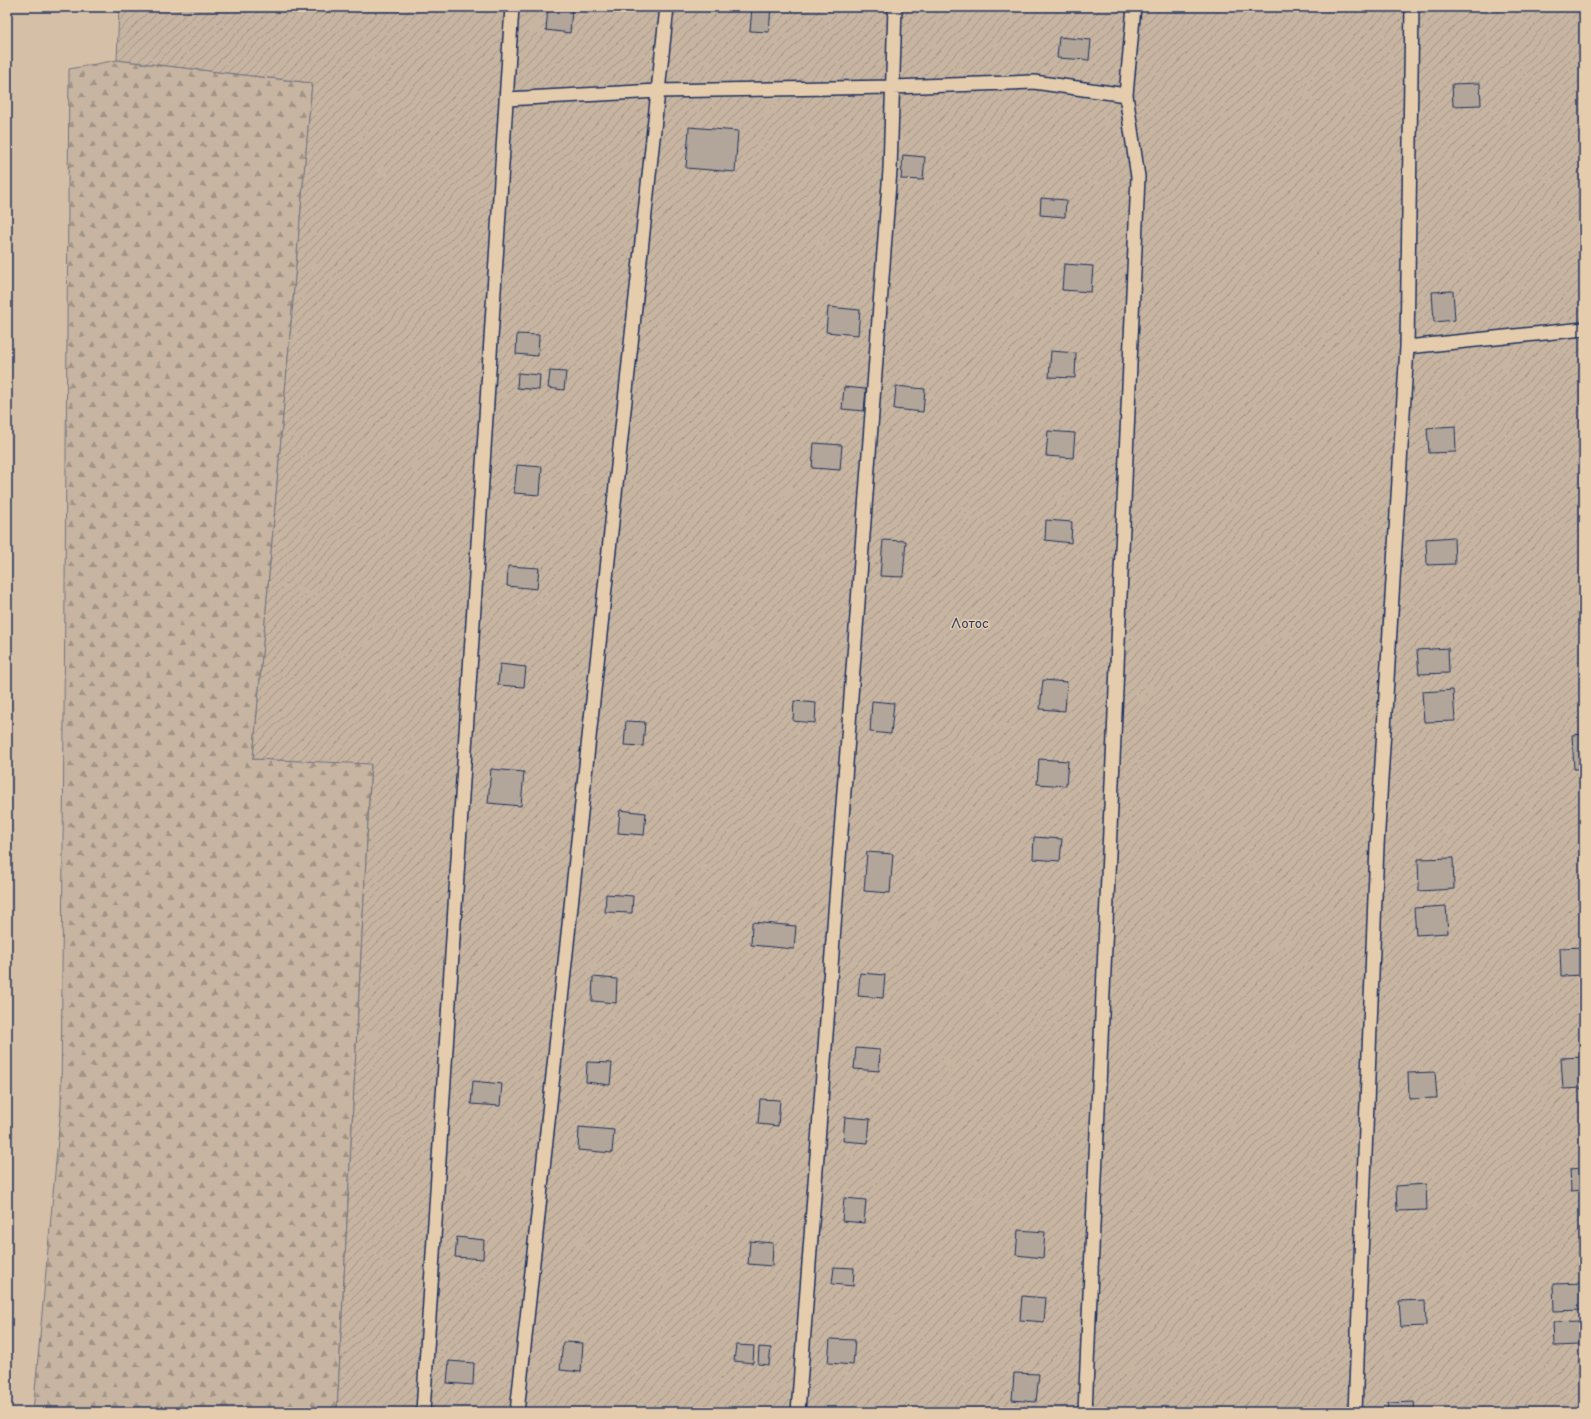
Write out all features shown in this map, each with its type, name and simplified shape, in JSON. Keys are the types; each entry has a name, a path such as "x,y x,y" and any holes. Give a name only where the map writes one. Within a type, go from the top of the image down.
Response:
{"lane":[{"path":"424,1412 512,7"},
{"path":"517,1412 667,7"},
{"path":"798,1412 890,170 895,7"},
{"path":"1085,1412 1138,177 1126,95 1134,7"},
{"path":"1356,1412 1377,846 1407,347 1412,7"},
{"path":"506,99 658,91 892,87 1034,82 1126,95"},
{"path":"1407,347 1584,329"}],"shaded area":[{"path":"7,7 118,7 117,60 69,69 61,1107 33,1412 7,1412"}],"green space":[{"name":"Лотос","path":"119,7 1584,7 1584,1412 337,1412 371,764 253,759 312,83 117,60"},
{"path":"117,60 312,83 253,759 371,763 337,1412 33,1412 61,1107 69,69"}],"building":[{"path":"548,7 572,9 570,33 546,30"},
{"path":"752,7 771,7 769,32 750,31"},
{"path":"1059,37 1091,40 1089,60 1057,58"},
{"path":"1480,83 1481,105 1453,106 1452,84"},
{"path":"689,127 738,131 735,172 686,168"},
{"path":"903,155 925,157 923,180 901,179"},
{"path":"1041,198 1066,200 1065,217 1040,215"},
{"path":"1064,264 1093,266 1091,292 1062,290"},
{"path":"1453,291 1455,320 1434,322 1432,292"},
{"path":"828,307 860,310 858,335 826,332"},
{"path":"517,334 539,335 538,356 516,354"},
{"path":"1051,351 1076,353 1075,378 1049,377"},
{"path":"550,371 566,372 564,390 548,388"},
{"path":"518,373 540,375 539,390 517,388"},
{"path":"896,386 925,389 923,412 894,409"},
{"path":"844,387 866,389 864,411 842,409"},
{"path":"1455,426 1456,452 1429,453 1427,428"},
{"path":"1048,431 1075,433 1073,458 1046,456"},
{"path":"814,443 842,445 840,470 812,468"},
{"path":"517,465 542,467 540,495 514,493"},
{"path":"1046,520 1072,522 1071,543 1045,540"},
{"path":"1454,537 1455,564 1427,565 1426,539"},
{"path":"883,540 906,541 903,577 880,576"},
{"path":"508,566 539,568 537,589 507,586"},
{"path":"1448,648 1449,673 1419,674 1417,650"},
{"path":"500,664 526,667 524,687 498,685"},
{"path":"1043,680 1067,682 1065,711 1040,709"},
{"path":"1453,690 1455,721 1424,722 1422,692"},
{"path":"794,701 816,703 815,723 793,721"},
{"path":"872,701 894,703 891,734 870,732"},
{"path":"626,721 645,722 643,746 624,745"},
{"path":"1584,734 1584,769 1574,769 1572,735"},
{"path":"1039,759 1068,761 1066,786 1037,784"},
{"path":"491,769 524,772 521,806 488,803"},
{"path":"620,810 646,813 644,835 618,833"},
{"path":"1034,837 1062,839 1060,861 1033,859"},
{"path":"867,852 893,854 890,893 864,891"},
{"path":"1453,858 1454,889 1419,891 1418,859"},
{"path":"606,894 633,896 632,913 605,912"},
{"path":"1446,906 1448,933 1416,935 1414,908"},
{"path":"752,922 796,926 794,949 751,945"},
{"path":"1584,947 1584,975 1561,976 1560,948"},
{"path":"860,973 885,975 883,998 858,996"},
{"path":"593,977 617,979 616,1003 592,1001"},
{"path":"856,1048 880,1050 879,1071 854,1069"},
{"path":"1584,1057 1584,1088 1563,1089 1561,1058"},
{"path":"587,1062 612,1063 610,1085 586,1082"},
{"path":"1435,1072 1437,1098 1409,1099 1408,1073"},
{"path":"473,1081 502,1084 500,1106 471,1104"},
{"path":"760,1099 780,1100 778,1126 758,1124"},
{"path":"845,1117 870,1119 868,1143 843,1141"},
{"path":"579,1127 614,1130 612,1153 578,1150"},
{"path":"1584,1168 1584,1190 1571,1191 1570,1169"},
{"path":"1426,1184 1427,1210 1397,1211 1396,1186"},
{"path":"844,1198 866,1200 864,1223 842,1221"},
{"path":"1018,1230 1045,1232 1043,1258 1016,1255"},
{"path":"457,1237 484,1240 483,1259 455,1257"},
{"path":"750,1241 773,1243 772,1266 748,1264"},
{"path":"834,1267 854,1268 853,1286 832,1284"},
{"path":"1584,1283 1584,1310 1554,1311 1553,1284"},
{"path":"1022,1296 1046,1298 1044,1322 1020,1320"},
{"path":"1425,1300 1426,1326 1401,1327 1399,1301"},
{"path":"1579,1321 1580,1345 1554,1346 1553,1322"},
{"path":"830,1339 855,1340 853,1365 828,1363"},
{"path":"563,1342 583,1343 581,1372 560,1370"},
{"path":"736,1345 754,1346 753,1363 734,1361"},
{"path":"759,1347 771,1348 769,1365 758,1364"},
{"path":"449,1361 474,1363 473,1385 447,1383"},
{"path":"1014,1373 1039,1374 1036,1402 1012,1400"},
{"path":"1414,1402 1415,1412 1389,1412 1388,1403"}]}
